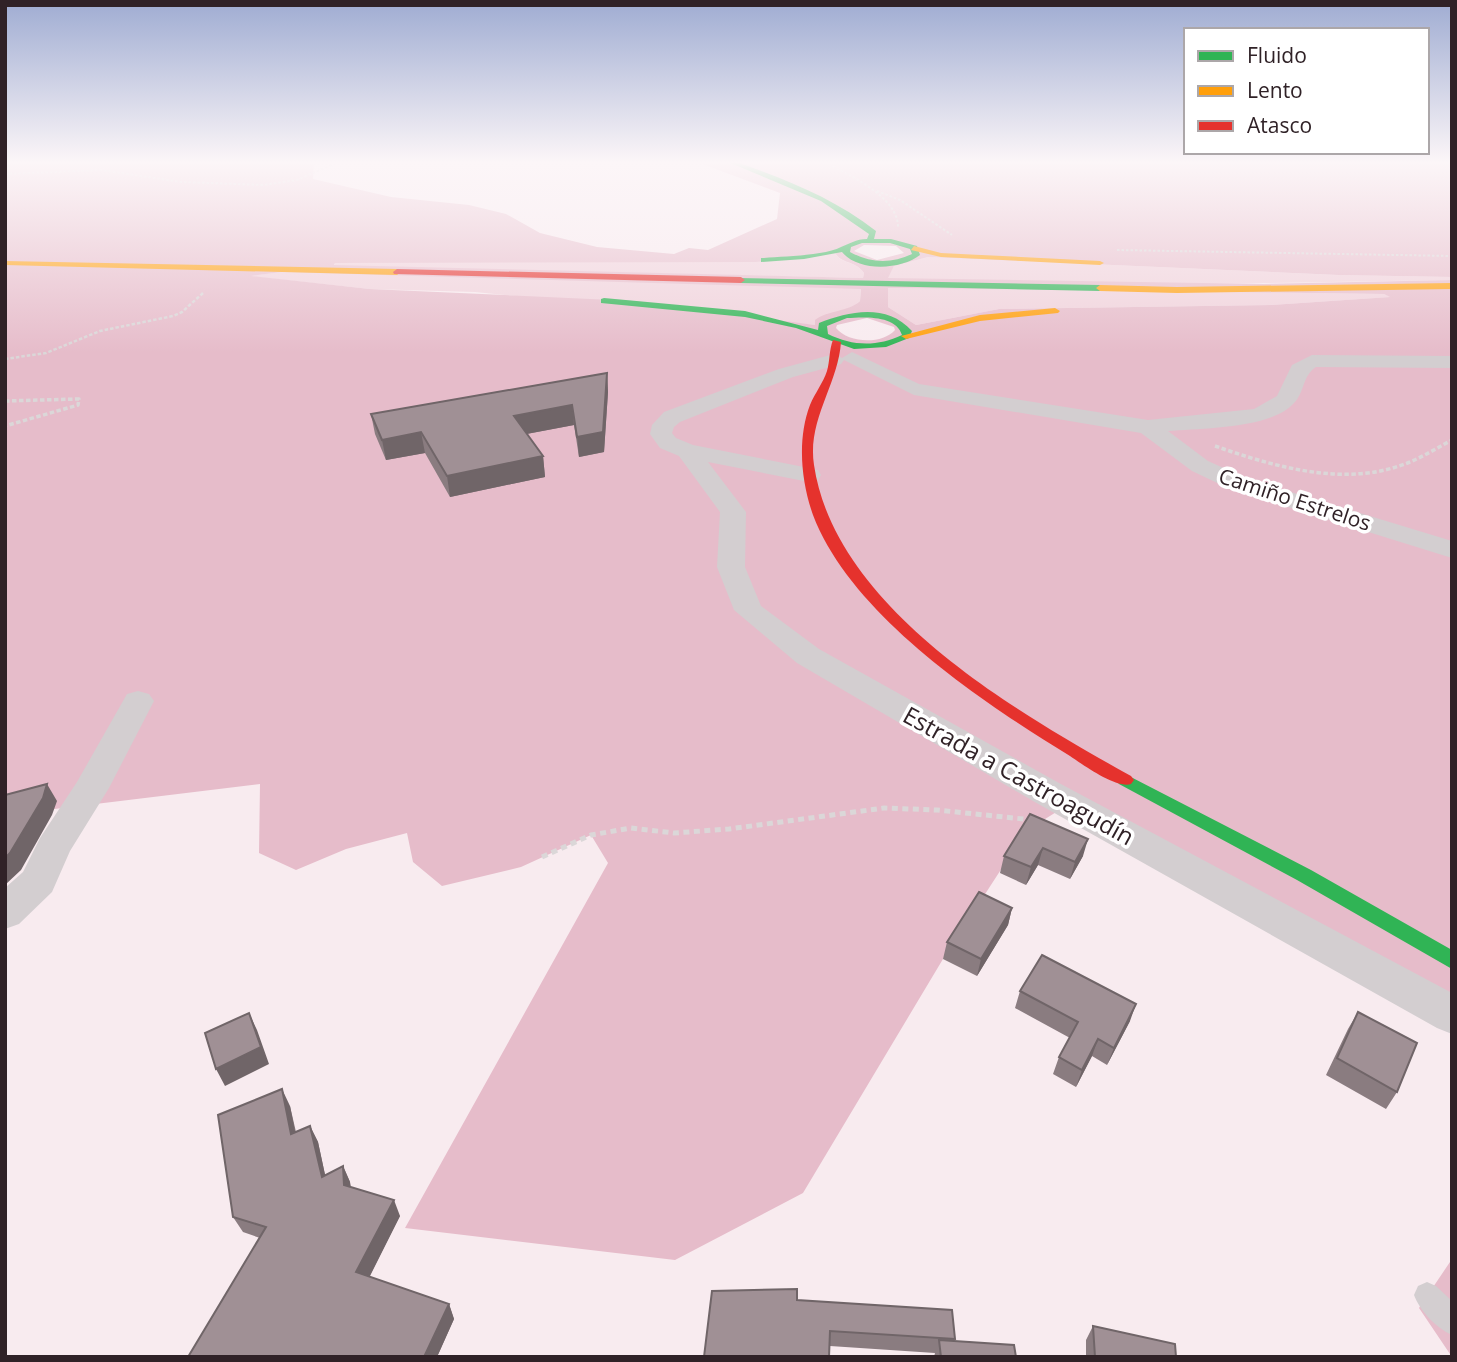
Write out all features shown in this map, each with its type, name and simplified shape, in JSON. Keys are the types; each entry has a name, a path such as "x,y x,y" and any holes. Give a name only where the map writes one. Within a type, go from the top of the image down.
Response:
{"main road":[{"path":"863,226 872,237"},
{"path":"745,262 804,257 845,249 853,243 872,237 940,255 1116,256"},
{"path":"845,249 850,256 877,267 912,258 916,255 914,248"},
{"path":"5,263 607,261"},
{"path":"5,263 1177,290 1452,286"},
{"path":"5,263 145,270 316,286"},
{"path":"872,309 877,267"},
{"path":"1343,271 1452,274"},
{"path":"1339,304 1452,295"},
{"path":"594,301 769,318 801,326 836,353 890,344 906,336 979,317 1019,312 1069,311"},
{"path":"906,336 904,326 872,309 836,317 822,325 836,353 815,407 807,452 815,503 840,554 881,605 932,655 1009,711 1095,763 1348,899 1452,960"},
{"path":"836,353 878,346"}],"street":[{"name":"Camiño Estrelos","path":"836,353 914,389 1148,427 1259,415 1286,400 1299,369 1312,361 1452,362"},
{"name":"Estrada a Castroagudín","path":"809,475 687,451 668,443 661,434 663,425 672,418 836,353"},
{"name":"Camiño Estrelos","path":"1148,427 1200,466 1239,484 1452,550"},
{"name":"Estrada a Castroagudín","path":"687,451 733,512 731,566 748,610 808,656 1046,792 1452,1015"},
{"path":"5,913 38,881 52,848 91,788 138,701"}],"lane":[{"path":"1427,1295 1452,1321"}],"path":[{"path":"872,237 898,226"},
{"path":"937,226 954,237"},
{"path":"1116,256 1452,256"},
{"path":"5,359 46,353 100,331 173,316 182,312 203,293"},
{"path":"5,401 79,399 78,405 5,426"},
{"path":"1215,446 1288,468 1344,473 1393,469 1452,440"},
{"path":"542,857 591,835 631,828 674,833 729,829 884,808 937,810 1045,822"}],"shaded area":[{"path":"5,226 527,226 540,233 597,247 674,254 689,248 708,250 762,226 1452,226 1452,277 1338,275 928,257 894,266 888,278 1264,284 1452,280 1452,1015 1069,804 1026,831 943,959 803,1193 675,1260 405,1228 608,863 591,835 521,867 442,886 413,862 407,833 346,849 296,870 259,853 260,784 5,815","holes":["864,245 896,246 904,253 877,260 854,251","835,253 857,266 864,273 863,278 334,265 756,262","282,272 861,289 860,301 855,305 826,314 815,320 815,325 634,301 370,289 251,276","888,288 1384,294 1390,297 1271,305 999,309 916,325 888,307","867,318 894,327 895,330 882,338 865,340 848,337 836,328 837,325"]},
{"path":"835,253 860,269 864,273 863,278 334,266 335,263"},
{"path":"928,257 1338,275 1452,277 1452,280 1204,284 887,279 894,266"},
{"path":"282,272 861,288 860,301 815,325 475,292 370,289 247,276"},
{"path":"888,288 1384,294 1391,297 1271,305 999,309 916,325 888,307"},
{"path":"1452,1259 1452,1357 1419,1308"}],"building":[{"path":"607,373 603,432 577,437 572,405 514,416 543,456 447,476 421,432 382,440 371,414"},
{"path":"47,784 43,798 5,858 5,795"},
{"path":"1030,814 1088,839 1075,862 1043,848 1031,867 1004,856"},
{"path":"979,892 1012,908 981,959 947,942"},
{"path":"1042,955 1136,1004 1114,1048 1098,1039 1082,1070 1059,1057 1078,1022 1020,991"},
{"path":"1358,1012 1417,1043 1397,1092 1337,1058"},
{"path":"249,1013 261,1047 216,1069 205,1033"},
{"path":"282,1089 291,1134 310,1126 322,1177 343,1166 344,1185 394,1200 356,1272 449,1304 424,1357 188,1357 266,1227 233,1217 218,1115"},
{"path":"797,1289 797,1300 952,1310 955,1339 830,1331 829,1357 704,1357 712,1291"},
{"path":"1093,1326 1175,1344 1176,1357 1095,1357"},
{"path":"939,1340 1014,1345 1016,1357 941,1357"}],"traffic: fast":[{"path":"864,226 873,233 870,240"},
{"path":"861,241 891,241 914,248 916,255 899,262 881,264 863,261 846,253 847,246 861,241"},
{"path":"764,260 804,257 845,249"},
{"path":"741,280 1100,288"},
{"path":"604,301 745,314 773,319 823,335"},
{"path":"846,315 887,318 901,325 907,331 906,336 886,344 864,347 843,344 823,335 822,325 846,315"},
{"path":"1125,780 1304,875 1452,960"}],"traffic: slow":[{"path":"914,248 941,255 1100,263"},
{"path":"5,263 397,272"},
{"path":"1100,288 1177,290 1452,286"},
{"path":"906,336 980,318 1055,311"}],"traffic: jam":[{"path":"397,272 741,280"},
{"path":"836,342 832,369 811,421 808,465 820,515 846,563 884,608 930,651 980,690 1032,725 1125,780"}]}
